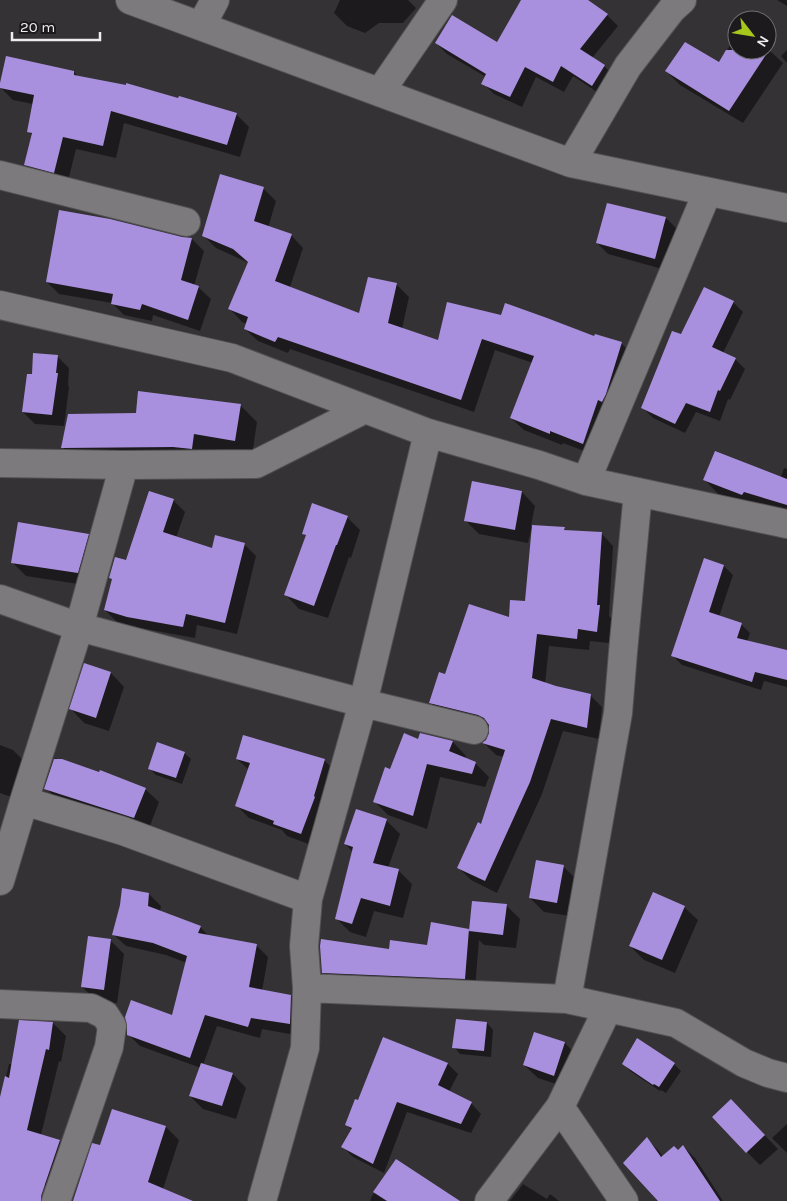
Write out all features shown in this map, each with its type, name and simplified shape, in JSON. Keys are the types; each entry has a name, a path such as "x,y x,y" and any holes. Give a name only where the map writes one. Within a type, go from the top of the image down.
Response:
{"street":[{"path":"130,0 571,163 707,193 787,208"},
{"path":"201,26 215,0"},
{"path":"380,92 443,0"},
{"path":"571,163 628,66 672,9 682,0"},
{"path":"0,175 186,222"},
{"path":"586,481 707,193"},
{"path":"0,305 232,358 428,433 539,465 586,481 787,524"},
{"path":"0,463 124,465 256,464 365,409"},
{"path":"262,1201 305,1048 307,988 304,946 308,899 363,703 428,433"},
{"path":"0,881 79,627 124,465"},
{"path":"567,999 618,713 638,492"},
{"path":"0,598 79,627 363,703 474,730"},
{"path":"24,801 123,831 308,899"},
{"path":"307,988 567,999 676,1023 744,1063 768,1073 787,1078"},
{"path":"0,1004 91,1008 105,1015 112,1026 109,1047 56,1201"},
{"path":"489,1201 560,1107 608,1008"},
{"path":"560,1107 624,1201"}],"building":[{"path":"521,0 588,0 608,14 580,49 605,65 592,86 561,66 553,82 525,67 510,97 481,84 486,74 435,43 452,15 497,42"},
{"path":"685,42 719,62 726,50 727,60 762,60 729,111 665,71"},
{"path":"6,56 74,71 74,75 126,85 126,83 178,98 179,96 237,113 227,145 111,111 103,146 63,137 54,173 24,165 32,133 27,132 34,95 0,88"},
{"path":"220,174 264,187 254,221 292,234 275,281 359,313 368,277 397,283 388,323 438,340 447,302 501,315 505,303 594,336 595,334 622,342 606,394 602,402 598,400 583,444 550,431 550,434 510,418 534,356 482,339 461,400 278,337 275,342 244,329 248,317 228,309 248,262 233,249 202,236"},
{"path":"607,203 666,217 655,259 596,243"},
{"path":"59,210 110,219 192,238 181,280 199,286 188,320 142,304 140,310 111,304 113,294 46,282"},
{"path":"704,287 734,301 712,347 736,358 720,391 718,390 710,412 686,403 675,424 641,408 672,331 681,334"},
{"path":"33,353 58,355 56,373 58,373 52,415 22,412 27,374 32,374"},
{"path":"138,391 241,404 235,441 194,434 192,449 173,447 61,448 68,414 136,413"},
{"path":"715,451 787,479 787,505 744,492 742,495 703,480"},
{"path":"472,481 522,491 515,530 464,521"},
{"path":"149,491 174,499 163,532 212,548 215,535 245,543 225,623 186,614 183,627 127,617 104,610 112,579 109,578 115,557 126,560"},
{"path":"312,503 348,516 314,606 284,595 306,535 302,534"},
{"path":"18,522 89,534 78,573 11,563"},
{"path":"532,525 565,527 564,530 602,532 597,605 600,605 597,632 578,629 577,639 537,634 532,678 591,694 587,728 551,719 530,782 485,881 457,868 478,822 481,824 505,750 482,743 486,740 489,733 489,725 484,718 429,703 439,672 445,674 469,604 509,617 510,600 525,601"},
{"path":"704,558 724,565 709,612 742,623 737,638 787,650 787,680 755,672 752,682 671,656"},
{"path":"84,663 111,672 96,718 69,709"},
{"path":"404,733 418,739 420,733 453,741 449,751 476,762 472,774 427,764 413,816 373,802 385,767 390,769"},
{"path":"243,735 325,759 315,797 301,834 273,824 274,821 235,806 250,763 236,759"},
{"path":"157,742 185,752 176,778 148,769"},
{"path":"54,759 62,759 99,772 100,770 146,788 134,818 44,789"},
{"path":"356,809 387,819 373,863 399,869 390,906 361,898 352,924 335,919 353,847 344,844"},
{"path":"536,860 564,865 557,903 529,898"},
{"path":"122,888 149,893 148,906 201,926 198,933 257,944 249,987 291,995 290,1024 251,1018 248,1027 205,1015 190,1058 127,1035 125,1017 131,1000 172,1015 187,956 153,943 112,935 120,905"},
{"path":"653,892 685,906 662,960 629,946"},
{"path":"472,901 507,904 503,935 469,931"},
{"path":"431,922 469,929 465,979 322,973 321,939 389,949 390,940 427,945"},
{"path":"88,936 111,939 104,990 81,987"},
{"path":"456,1019 487,1022 484,1051 452,1048"},
{"path":"19,1020 53,1022 49,1050 46,1049 27,1130 60,1140 41,1201 0,1201 0,1097 5,1076 9,1078"},
{"path":"534,1032 565,1042 554,1076 523,1065"},
{"path":"383,1037 448,1063 438,1085 472,1102 461,1124 397,1102 373,1164 341,1147 352,1128 345,1125 355,1099 358,1100"},
{"path":"637,1038 675,1063 659,1087 622,1064"},
{"path":"201,1063 233,1073 222,1106 189,1096"},
{"path":"731,1099 765,1135 746,1153 712,1117"},
{"path":"112,1109 166,1126 148,1182 193,1201 73,1201 92,1143 100,1145"},
{"path":"647,1137 661,1157 674,1146 678,1150 683,1145 720,1201 658,1201 623,1163"},
{"path":"396,1159 460,1201 387,1201 373,1192"}]}
